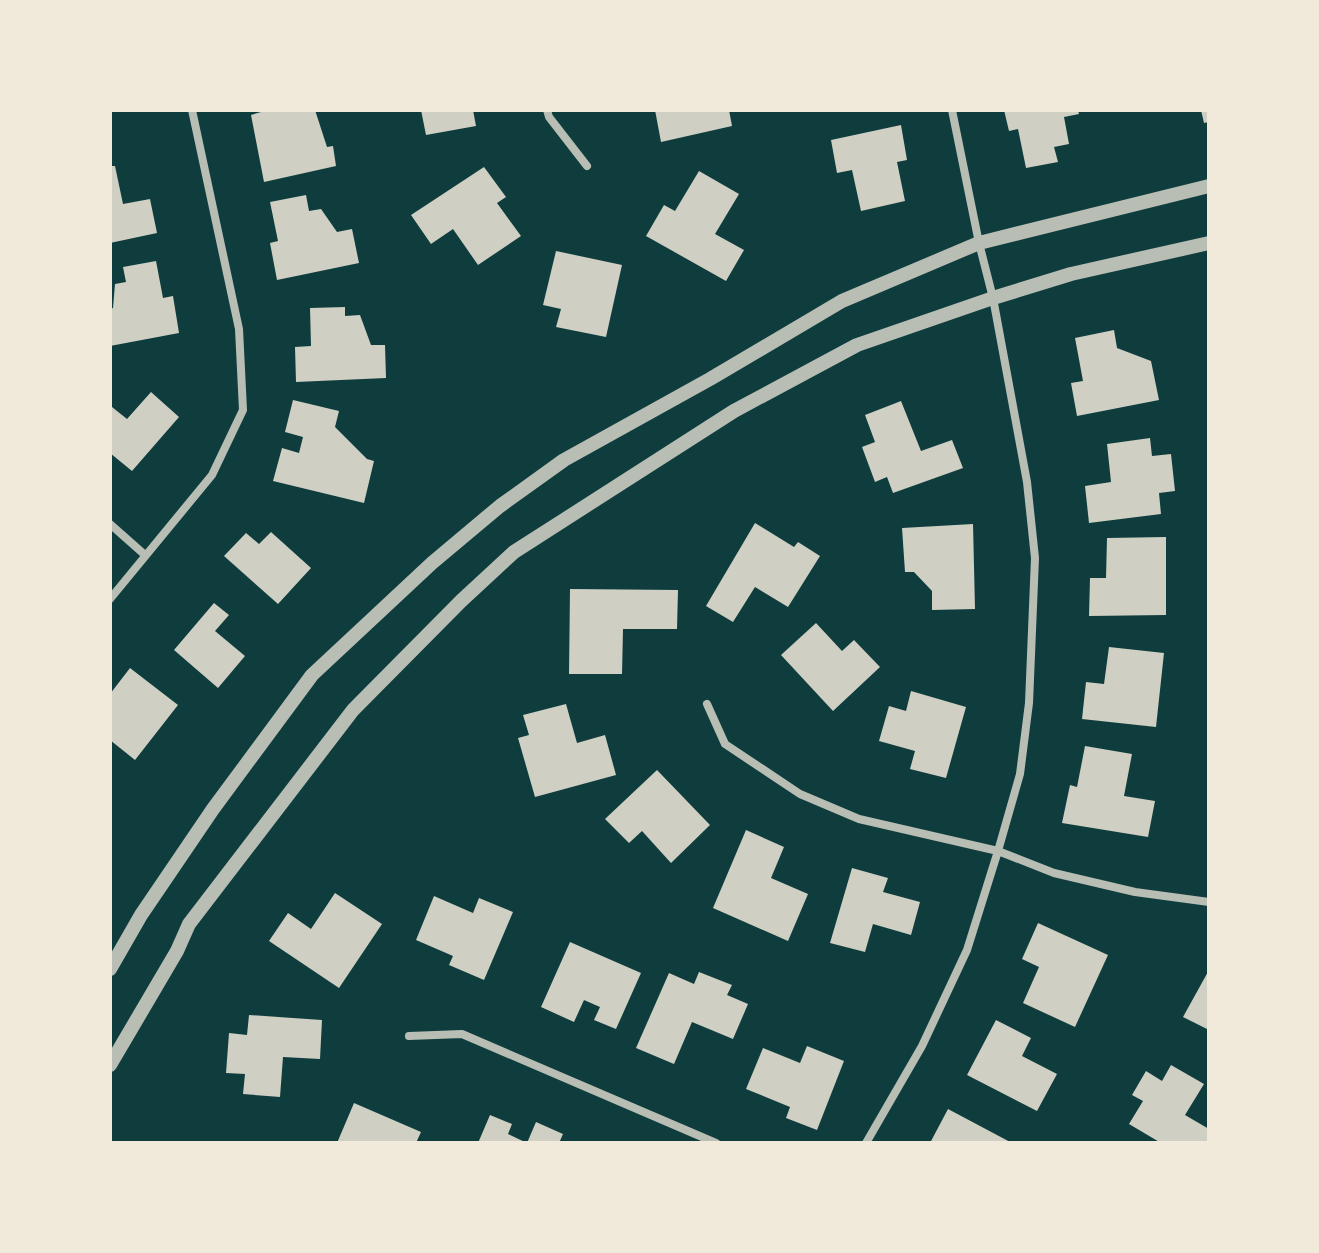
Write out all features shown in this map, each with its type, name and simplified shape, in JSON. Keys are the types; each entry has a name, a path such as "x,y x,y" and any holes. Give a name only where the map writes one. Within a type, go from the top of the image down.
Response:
{"street":[{"path":"110,599 212,475 243,410 239,329 192,110"},
{"path":"547,110 549,117 587,166"},
{"path":"866,1143 922,1046 967,950 1020,774 1029,703 1035,558 1027,482 993,298 952,110"},
{"path":"110,969 141,915 205,821 312,675 432,563 500,506 564,460 842,301 979,243 1209,186"},
{"path":"110,1065 177,951 189,924 353,710 514,552 734,411 857,345 1071,274 1209,243"},
{"path":"110,524 145,555"},
{"path":"707,704 725,744 800,794 859,819 998,851 1054,873 1135,892 1209,902"},
{"path":"409,1036 462,1034 716,1143"}],"building":[{"path":"268,110 315,110 327,147 333,146 336,166 264,182 251,115"},
{"path":"421,110 473,110 476,126 426,135"},
{"path":"655,110 729,110 732,126 661,142"},
{"path":"1004,110 1078,110 1079,114 1064,117 1069,144 1054,147 1058,162 1026,168 1018,129 1009,131"},
{"path":"1201,110 1209,110 1209,122 1204,123"},
{"path":"901,125 907,160 897,162 905,201 861,211 852,170 837,173 831,140"},
{"path":"110,166 115,166 123,204 150,199 157,233 110,243"},
{"path":"484,167 506,197 497,203 521,236 478,265 453,229 431,244 411,215"},
{"path":"699,171 739,194 715,234 744,250 726,281 646,236 664,205 675,211"},
{"path":"306,195 309,211 321,209 337,232 352,229 359,263 277,280 270,243 278,241 270,202"},
{"path":"556,251 622,265 606,337 556,327 561,309 543,305"},
{"path":"156,261 163,298 173,296 179,333 110,346 110,309 113,308 115,284 126,282 123,267"},
{"path":"345,307 345,316 360,315 371,345 385,345 386,378 296,382 295,347 311,346 310,308"},
{"path":"1114,330 1117,348 1151,361 1159,400 1077,416 1071,383 1083,381 1075,338"},
{"path":"151,392 179,417 132,471 110,453 110,410 112,407 127,419"},
{"path":"293,400 339,411 335,427 367,459 374,461 364,503 273,481 282,448 299,453 303,437 285,432"},
{"path":"901,401 921,451 952,440 963,468 893,493 887,477 875,482 862,447 875,442 865,415"},
{"path":"1150,438 1152,456 1171,454 1175,491 1159,493 1161,514 1089,523 1085,486 1111,482 1107,444"},
{"path":"755,523 794,547 798,542 820,556 788,607 755,587 733,622 706,606"},
{"path":"973,524 975,609 932,610 932,591 914,572 905,572 902,528"},
{"path":"271,532 311,568 278,604 224,556 246,533 259,544"},
{"path":"1166,537 1166,615 1089,616 1090,578 1106,578 1107,538"},
{"path":"570,589 678,590 677,629 623,629 622,674 569,674"},
{"path":"214,603 229,615 215,631 245,656 218,688 174,650"},
{"path":"816,623 842,651 854,640 880,667 833,711 781,655"},
{"path":"1109,647 1164,653 1156,727 1082,719 1086,682 1104,684"},
{"path":"130,668 178,705 135,760 110,740 110,694"},
{"path":"911,691 966,707 946,778 910,769 915,751 879,741 889,706 906,711"},
{"path":"566,704 577,743 605,735 616,775 535,797 518,738 529,735 523,715"},
{"path":"1085,746 1132,754 1124,796 1155,801 1148,837 1062,823 1070,785 1077,787"},
{"path":"657,770 710,825 671,863 642,831 629,843 605,819"},
{"path":"746,830 784,847 771,878 808,894 788,941 713,908"},
{"path":"852,868 888,878 883,892 920,902 911,935 873,924 865,952 830,943"},
{"path":"335,893 382,924 339,988 269,941 288,913 311,929"},
{"path":"434,896 473,913 479,898 513,912 484,980 449,965 453,956 416,940"},
{"path":"1038,923 1108,955 1075,1027 1023,1003 1039,967 1022,959"},
{"path":"570,942 641,973 616,1029 594,1020 600,1007 584,1000 574,1022 541,1007"},
{"path":"1209,970 1209,1030 1183,1017"},
{"path":"699,972 732,985 727,995 748,1004 733,1039 692,1022 674,1064 636,1048 669,973 694,984"},
{"path":"249,1015 322,1020 320,1059 283,1057 280,1097 243,1094 245,1074 226,1073 229,1033 247,1035"},
{"path":"996,1020 1031,1038 1022,1056 1057,1074 1037,1111 967,1075"},
{"path":"807,1046 844,1061 817,1130 786,1118 790,1107 746,1089 763,1048 800,1063"},
{"path":"1171,1065 1204,1084 1185,1115 1209,1129 1209,1143 1161,1143 1129,1124 1143,1101 1132,1095 1146,1071 1162,1081"},
{"path":"354,1103 421,1132 416,1143 337,1143"},
{"path":"948,1109 1012,1143 930,1143"},
{"path":"490,1115 512,1124 508,1134 527,1143 478,1143"},
{"path":"536,1122 563,1134 559,1143 527,1143"}]}
